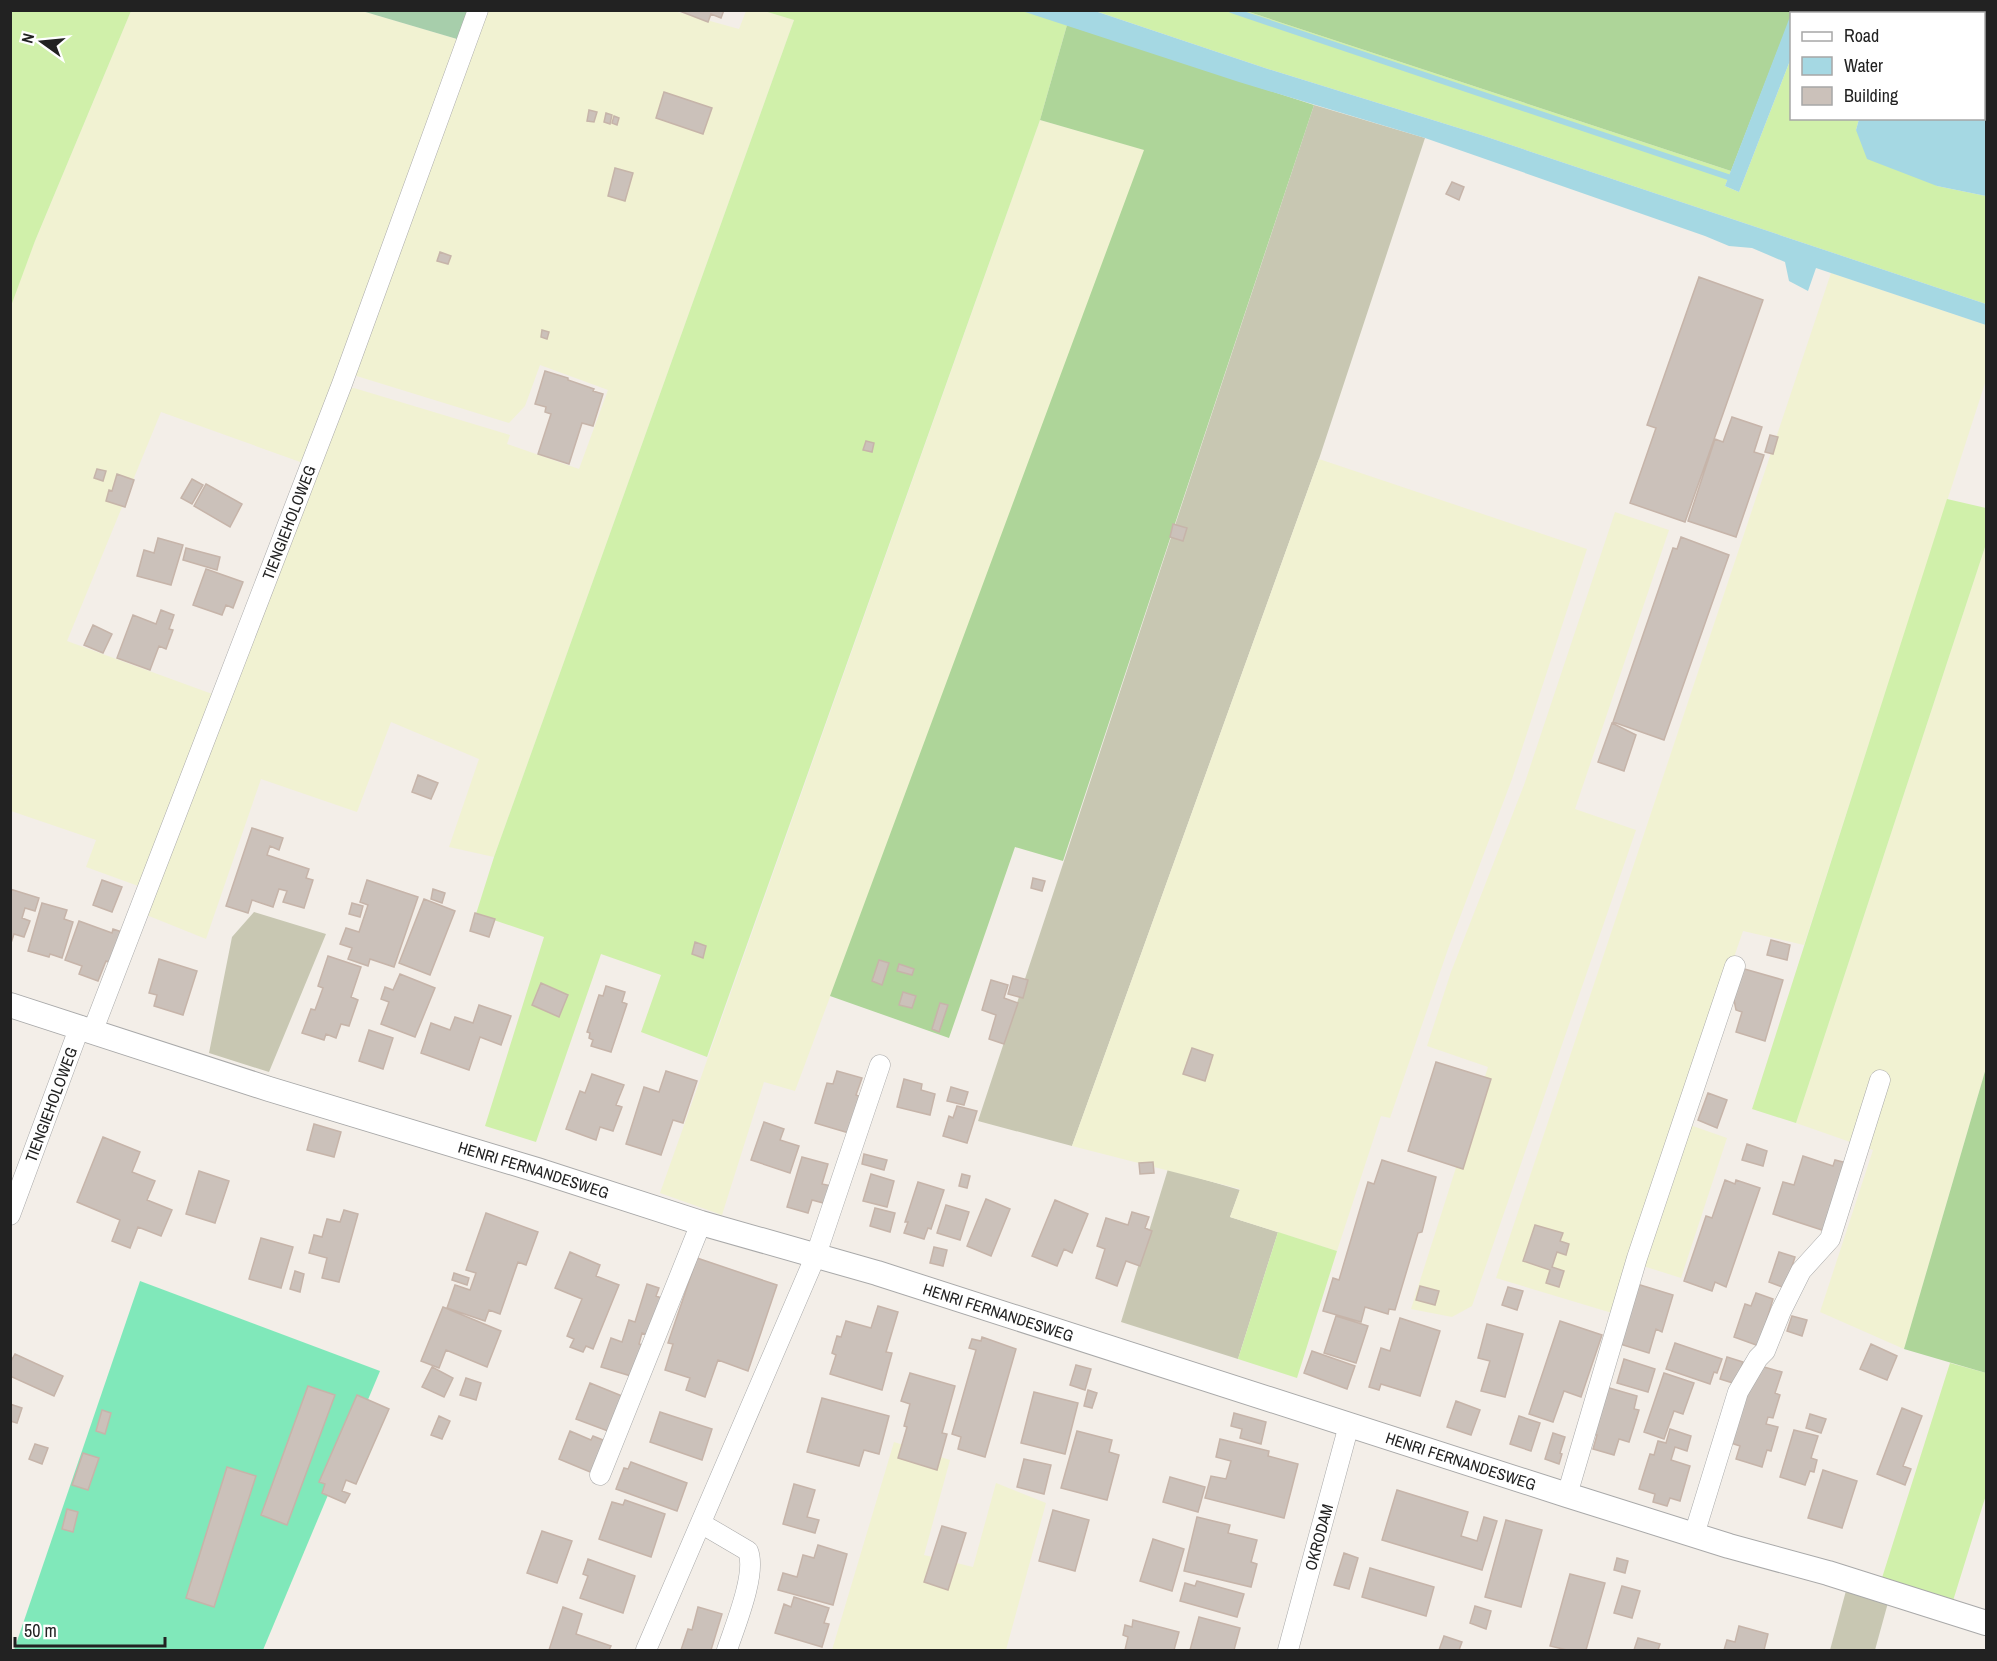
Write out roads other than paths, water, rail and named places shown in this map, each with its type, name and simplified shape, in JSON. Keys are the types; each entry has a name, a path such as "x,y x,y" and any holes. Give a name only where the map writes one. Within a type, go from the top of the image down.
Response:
{"street":[{"name":"TIENGIEHOLOWEG","path":"10,1215 346,374 478,10"},
{"path":"1567,1495 1637,1258 1735,966"},
{"name":"HENRI FERNANDESWEG","path":"10,1005 269,1089 537,1170 701,1223 816,1255 1567,1495 1986,1623"},
{"path":"646,1650 816,1255 880,1065"},
{"path":"1695,1535 1738,1392 1758,1358 1765,1352 1781,1311 1801,1271 1830,1239 1880,1080"},
{"path":"600,1475 701,1223"},
{"name":"OKRODAM","path":"1288,1650 1349,1425"},
{"path":"702,1524 748,1551 751,1559 750,1575 727,1650"}],"water":[{"path":"1022,11 1095,11 1265,68 1478,134 1986,304 1986,325 1816,268 1808,291 1789,281 1785,262 1752,248 1729,246 1425,138 1239,82"},
{"path":"1986,11 1986,196 1937,186 1867,159 1856,130 1859,120 1985,120 1985,12 1890,12"},
{"path":"1790,17 1790,61 1739,192 1725,186"}],"waterway":[{"path":"1231,10 1734,179 1735,176"}]}
